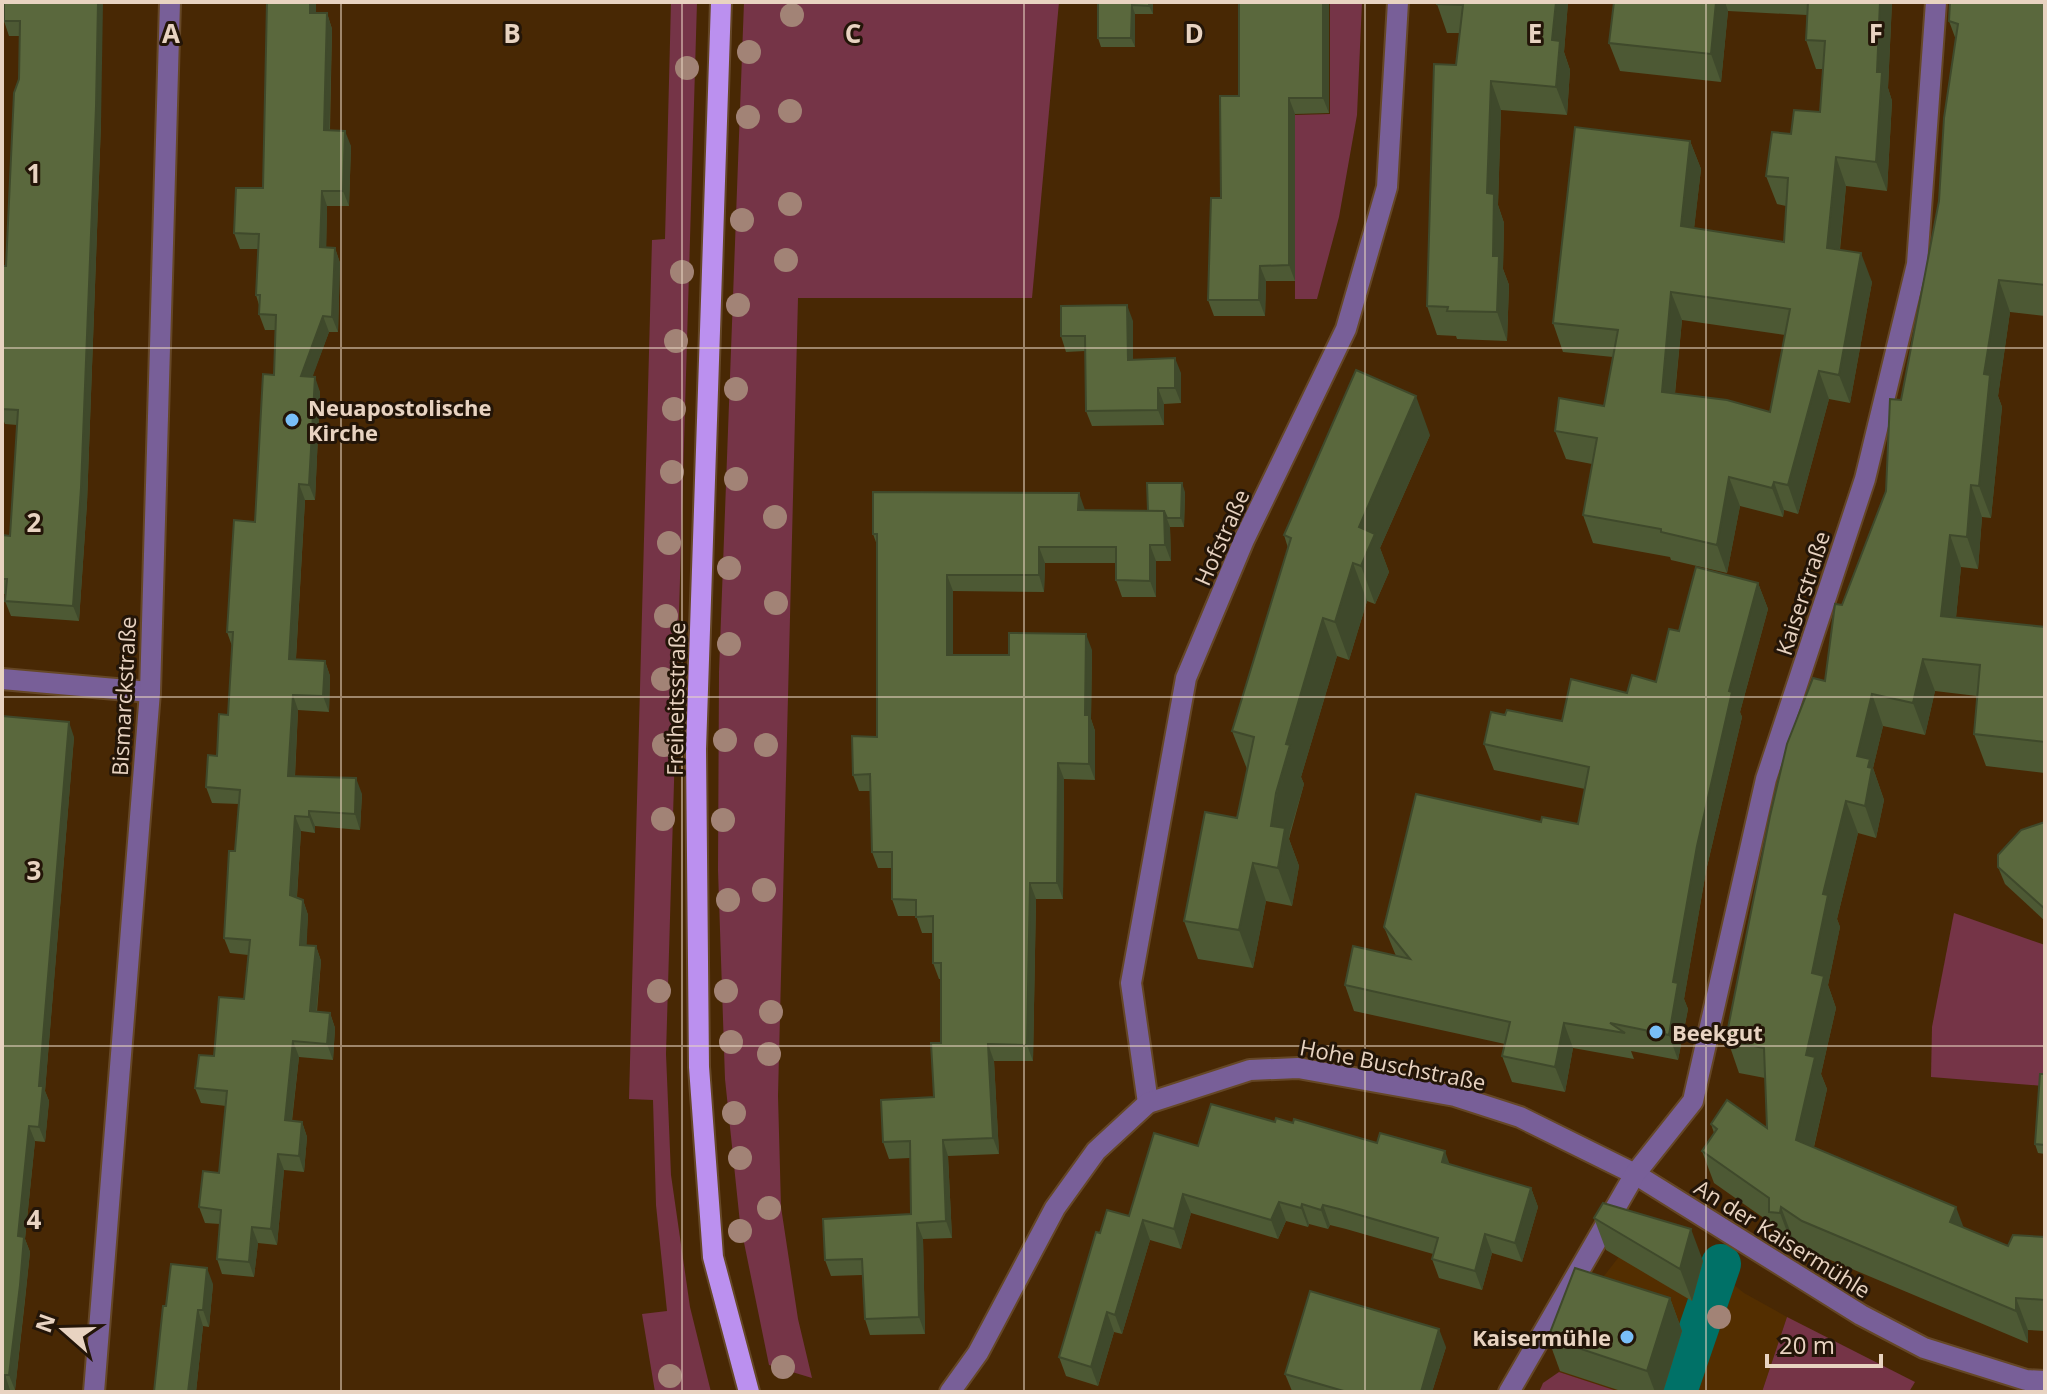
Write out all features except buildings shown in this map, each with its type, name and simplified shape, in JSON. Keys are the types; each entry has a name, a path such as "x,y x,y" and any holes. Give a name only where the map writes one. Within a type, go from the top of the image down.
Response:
{"main road":[{"name":"Freiheitsstraße","path":"721,2 696,749 699,1067 713,1257 749,1392"}],"street":[{"name":"Bismarckstraße","path":"94,1392 150,692 170,2"},
{"name":"Hofstraße","path":"1148,1103 1131,983 1186,678 1244,540 1346,329 1387,187 1398,2"},
{"name":"Kaiserstraße","path":"1509,1392 1635,1174 1693,1101 1766,779 1865,479 1917,264 1936,2"},
{"path":"2,679 150,692"},
{"name":"Hohe Buschstraße","path":"950,1392 978,1353 1055,1208 1096,1151 1148,1103 1250,1070 1298,1068 1468,1100 1520,1117 1635,1174"},
{"name":"An der Kaisermühle","path":"1635,1174 1861,1315 1924,1348 2026,1380 2045,1381"}],"shaded area":[{"path":"671,2 697,2 666,1054 671,1175 690,1307 711,1392 655,1392 642,1314 667,1311 656,1205 653,1100 629,1099 652,240 665,239"},
{"path":"744,2 1059,2 1032,298 798,298 778,1096 781,1207 798,1319 812,1378 769,1365 740,1223 725,1079 718,870 719,672"},
{"path":"1330,2 1362,2 1357,115 1339,217 1317,299 1295,299 1295,115 1330,114"},
{"path":"1954,913 2045,945 2043,1086 1931,1077 1932,1027"},
{"path":"1632,1240 1704,1261 1744,1293 1787,1317 1762,1392 1620,1392 1559,1372 1586,1299"},
{"path":"1787,1317 1915,1382 1909,1392 1762,1392"},
{"path":"1559,1372 1620,1392 1539,1392 1543,1383"}],"waterway":[{"path":"1677,1392 1721,1264"}],"place":[{"name":"Neuapostolische Kirche","path":"292,420"},
{"name":"Beekgut","path":"1656,1032"},
{"name":"Kaisermühle","path":"1627,1337"}]}
